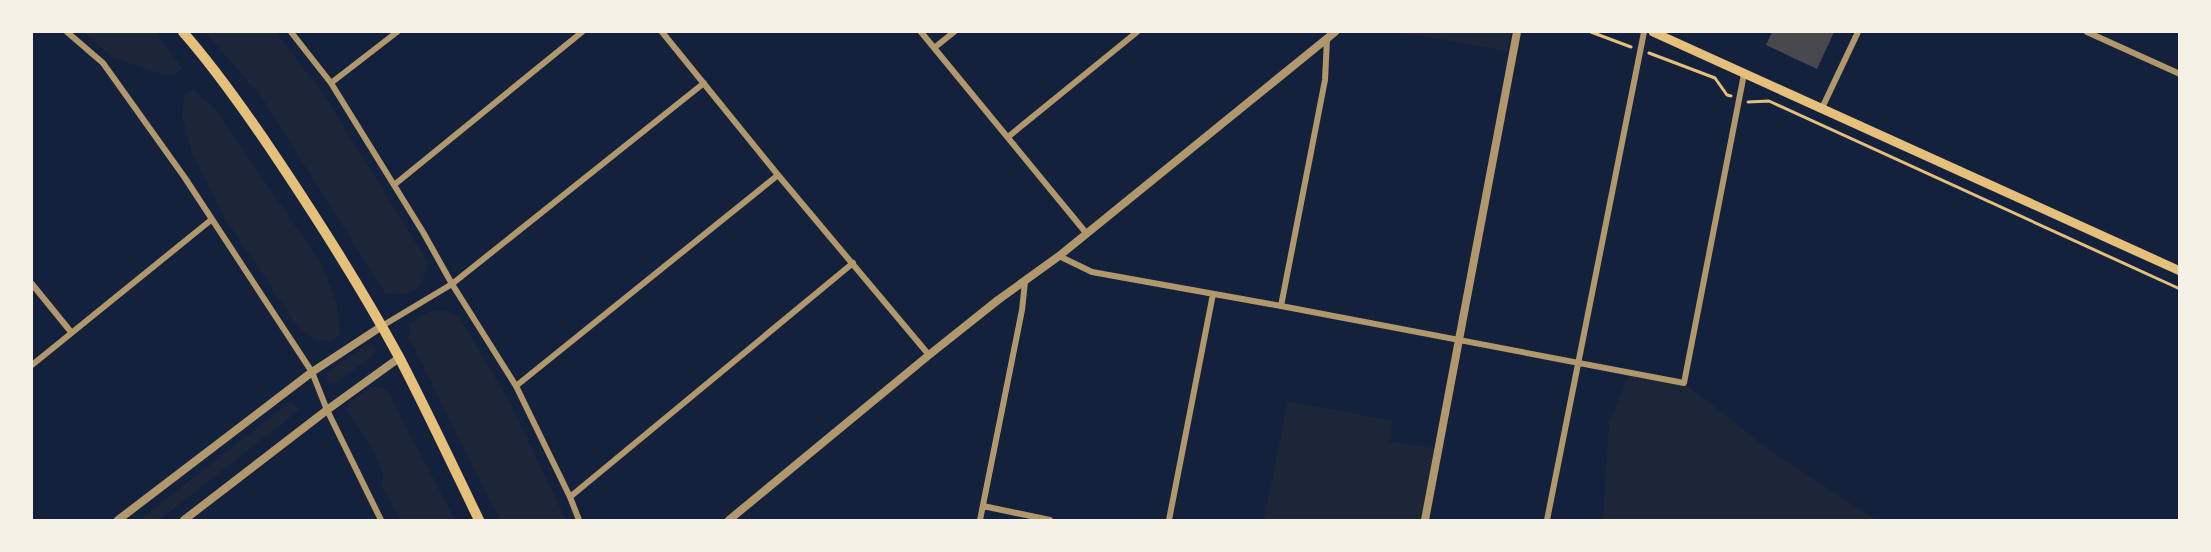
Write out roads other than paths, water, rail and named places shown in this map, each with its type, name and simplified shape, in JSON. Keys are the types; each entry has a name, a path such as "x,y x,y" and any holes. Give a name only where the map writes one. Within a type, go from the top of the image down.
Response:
{"main road":[{"path":"183,32 208,60 314,214 399,358 479,520"},
{"path":"1653,32 2180,271"}],"street":[{"path":"67,32 103,63 186,178 211,220 312,372 327,410 381,520"},
{"path":"291,32 331,83 516,386 570,496 579,520"},
{"path":"331,83 397,32"},
{"path":"394,185 582,32"},
{"path":"662,32 929,355"},
{"path":"921,32 1087,234"},
{"path":"934,48 954,32"},
{"path":"1008,137 1137,32"},
{"path":"729,520 929,355 1087,234 1335,32"},
{"path":"1425,520 1517,32"},
{"path":"1548,520 1644,32"},
{"path":"1822,108 1858,32"},
{"path":"2087,32 2180,74"},
{"path":"1281,306 1325,80 1327,39"},
{"path":"1059,256 1092,272 1684,383 1744,74"},
{"path":"118,520 312,372 381,326 452,284 704,83"},
{"path":"516,386 778,175"},
{"path":"32,365 211,220"},
{"path":"570,496 853,263"},
{"path":"980,520 1022,310 1025,282"},
{"path":"32,284 71,332"},
{"path":"1169,520 1213,294"},
{"path":"184,520 399,358"},
{"path":"983,506 1050,520"}]}
